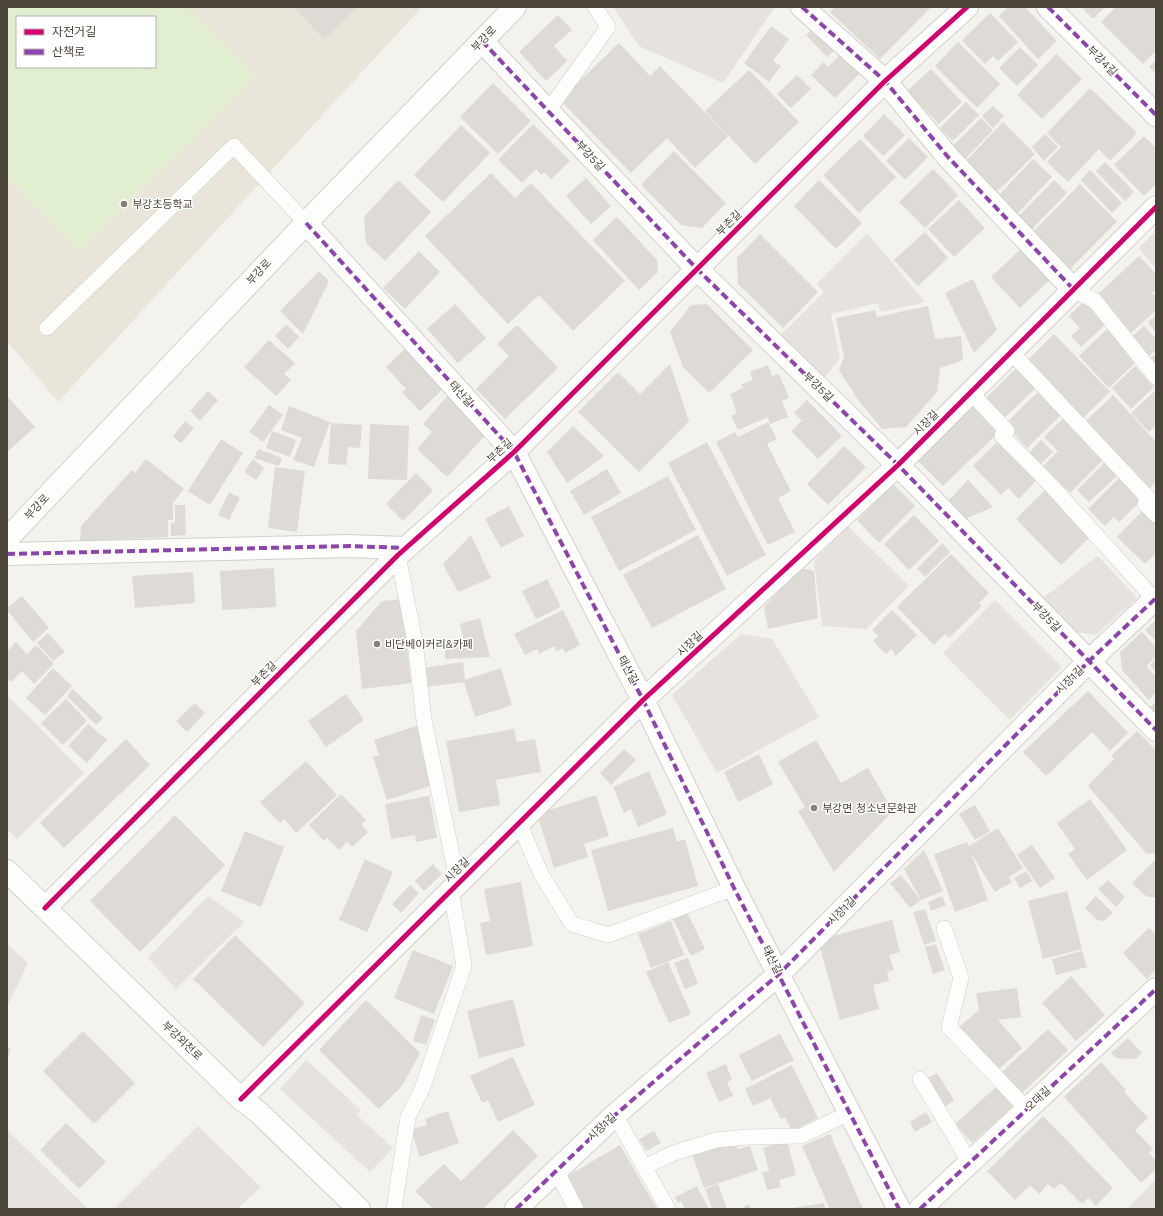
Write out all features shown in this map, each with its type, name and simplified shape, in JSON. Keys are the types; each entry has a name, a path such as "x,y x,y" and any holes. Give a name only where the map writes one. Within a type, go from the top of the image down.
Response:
{"street":[{"name":"부강로","path":"7,539 306,223 515,7"},
{"path":"802,7 886,81 948,158 1074,290"},
{"name":"부촌길","path":"45,908 402,551 514,452 886,81 966,7"},
{"name":"부강4길","path":"1048,7 1156,115"},
{"name":"부강5길","path":"482,41 697,269 898,465 1156,730"},
{"name":"시장길","path":"241,1099 643,700 898,465 1156,207"},
{"name":"태산길","path":"306,223 514,452 643,700 734,888 899,1209"},
{"path":"7,554 349,546 402,551"},
{"name":"시장1길","path":"516,1209 615,1114 779,974 1089,661 1155,599"},
{"name":"부강외천로","path":"7,871 241,1099 257,1111 359,1209"},
{"name":"오대길","path":"920,1209 1156,989"}],"lane":[{"path":"548,111 608,27 595,7"},
{"path":"47,328 234,146 306,223"},
{"path":"1074,290 1095,301 1156,377"},
{"path":"1011,352 1153,495 1145,504 1156,515"},
{"path":"971,393 1008,431 1002,436 1046,480 1155,599"},
{"path":"394,1209 408,1117 422,1088 464,966 454,887 424,720 402,551"},
{"path":"519,822 541,874 572,924 608,935 734,888"},
{"path":"944,928 961,978 949,1027 1026,1109"},
{"path":"920,1079 970,1163"},
{"path":"644,1167 674,1153 716,1140 748,1137 801,1136 850,1113"},
{"path":"615,1114 668,1209"},
{"path":"556,1170 576,1209"}],"shaded area":[{"name":"부강초등학교","path":"7,7 422,7 58,402 7,341"},
{"path":"613,7 775,7 723,83 639,46"},
{"path":"1156,231 1156,269 1139,248"},
{"path":"867,233 925,302 881,312 878,303 831,314 840,358 822,381 779,337 824,292 817,284"},
{"path":"848,526 909,586 866,629 822,626 814,561"},
{"path":"1098,556 1137,598 1096,635 1077,632 1043,598"},
{"path":"995,600 1062,667 1010,720 943,653"},
{"path":"741,634 772,639 819,717 717,773 672,695"},
{"path":"7,695 84,773 17,839 7,829"},
{"path":"208,896 244,922 176,989 148,958"},
{"path":"7,944 28,963 7,1007"},
{"path":"306,1060 361,1110 357,1115 393,1148 370,1172 280,1089"},
{"path":"198,1126 261,1187 237,1209 114,1209"},
{"path":"7,1130 88,1209 7,1209"},
{"path":"1156,1179 1156,1209 1131,1209 1129,1207"}],"green space":[{"path":"7,7 188,7 256,77 79,251 7,176"}],"building":[{"path":"293,7 357,7 324,39"},
{"path":"835,7 931,7 880,59 830,12"},
{"path":"1008,7 1025,7 1057,41 1038,59 999,16"},
{"path":"1081,7 1105,7 1093,19"},
{"path":"1116,7 1156,7 1156,51 1143,64 1101,22"},
{"path":"990,13 1018,42 998,61 993,56 985,64 962,40"},
{"path":"558,15 572,30 554,46 567,61 546,81 519,52"},
{"path":"819,22 840,45 827,57 806,35"},
{"path":"771,26 789,39 773,61 781,66 769,82 744,63"},
{"path":"958,42 1000,84 977,108 935,66"},
{"path":"619,43 650,76 660,66 728,136 695,168 667,138 631,173 560,100"},
{"path":"1020,47 1038,65 1017,86 999,68"},
{"path":"845,50 864,69 835,98 811,75 824,62 828,67"},
{"path":"1056,54 1082,79 1042,119 1017,95"},
{"path":"1156,60 1156,74 1149,67"},
{"path":"931,69 962,102 939,124 907,91"},
{"path":"749,70 799,122 755,164 705,111"},
{"path":"797,75 811,89 791,108 777,94"},
{"path":"493,83 531,121 498,154 460,117"},
{"path":"1090,88 1137,133 1110,161 1099,149 1068,182 1047,162 1061,147 1047,133"},
{"path":"966,102 979,115 953,141 940,128"},
{"path":"993,106 1004,116 993,128 982,116"},
{"path":"884,114 905,135 883,156 863,136"},
{"path":"981,118 993,130 964,160 951,148"},
{"path":"1003,122 1035,154 994,195 963,164"},
{"path":"533,124 570,161 551,179 544,172 541,175 536,169 522,183 498,160"},
{"path":"461,125 490,153 443,202 414,175"},
{"path":"1045,134 1058,147 1044,161 1032,147"},
{"path":"1144,136 1156,148 1156,184 1144,196 1114,165"},
{"path":"909,138 928,157 905,180 886,161"},
{"path":"860,139 896,177 859,213 823,175"},
{"path":"674,151 726,203 702,228 681,225 641,185"},
{"path":"1033,159 1052,177 1015,216 996,198"},
{"path":"1105,162 1134,192 1125,201 1096,171"},
{"path":"933,169 958,195 925,228 899,202"},
{"path":"1090,170 1122,203 1112,213 1081,180"},
{"path":"491,173 515,198 531,183 625,281 573,331 539,295 508,324 425,236"},
{"path":"586,178 611,206 591,224 566,196"},
{"path":"398,180 431,212 385,261 366,243 364,217"},
{"path":"819,180 862,223 836,249 794,206"},
{"path":"1054,180 1067,193 1032,229 1019,216"},
{"path":"1080,184 1117,222 1068,271 1031,234"},
{"path":"959,200 985,228 954,257 928,229"},
{"path":"617,217 657,260 658,272 639,290 593,240"},
{"path":"925,232 948,258 918,286 894,260"},
{"path":"760,234 818,292 783,328 738,284 737,258"},
{"path":"1022,248 1051,279 1020,308 991,277"},
{"path":"419,251 440,272 405,309 383,288"},
{"path":"1139,256 1156,274 1156,289 1152,293 1156,297 1156,310 1131,333 1096,296"},
{"path":"319,271 329,281 303,334 280,311"},
{"path":"973,279 997,330 974,353 945,293"},
{"path":"1085,300 1107,323 1081,347 1071,336 1080,328 1069,316"},
{"path":"455,304 486,338 458,363 427,329"},
{"path":"707,304 753,350 709,393 683,367 670,332 691,305"},
{"path":"928,306 935,339 961,336 963,360 940,368 937,392 906,427 882,429 858,400 839,370 844,358 836,318 875,310 877,317"},
{"path":"1156,315 1156,333 1148,322"},
{"path":"286,324 299,337 288,349 275,336"},
{"path":"517,325 558,368 505,419 476,389 509,356 497,344"},
{"path":"1144,326 1156,339 1156,350 1147,358 1130,338"},
{"path":"1107,329 1137,361 1109,388 1079,356"},
{"path":"1054,334 1110,392 1083,418 1028,360"},
{"path":"269,340 295,363 284,374 291,380 276,396 244,367"},
{"path":"408,346 446,386 420,411 402,392 406,389 386,367"},
{"path":"1156,354 1156,369 1148,360"},
{"path":"670,364 689,421 639,472 578,412 618,372 640,394"},
{"path":"768,365 772,376 779,374 789,398 782,401 788,417 770,424 768,417 738,430 731,416 737,413 730,394 743,388 741,384 753,380 750,372"},
{"path":"1135,366 1154,387 1131,409 1112,388"},
{"path":"1016,368 1036,388 1003,419 984,400"},
{"path":"1156,390 1156,425 1149,432 1131,413"},
{"path":"208,391 218,400 200,421 190,411"},
{"path":"1039,391 1062,414 1027,448 1005,424"},
{"path":"450,393 490,430 447,477 417,449 432,432 423,424"},
{"path":"1113,395 1156,442 1156,482 1149,489 1086,421"},
{"path":"7,396 35,427 7,452"},
{"path":"807,400 842,436 818,459 791,431 802,421 794,413"},
{"path":"977,403 1002,429 943,486 917,460"},
{"path":"269,405 283,415 263,442 249,432"},
{"path":"289,406 330,422 314,467 293,460 302,438 281,430"},
{"path":"1064,418 1104,459 1070,493 1043,466 1058,451 1044,437"},
{"path":"185,421 194,428 181,443 173,436"},
{"path":"768,422 777,439 767,444 791,491 778,498 795,532 768,545 716,442 735,432 738,437"},
{"path":"331,423 362,425 360,448 348,447 346,465 328,464"},
{"path":"370,424 409,426 407,480 368,479"},
{"path":"573,426 604,456 567,483 547,452"},
{"path":"272,431 296,440 290,457 266,448"},
{"path":"221,439 243,453 210,505 188,491"},
{"path":"999,440 1038,479 1019,499 1008,488 1001,495 973,466"},
{"path":"1041,440 1053,452 1041,464 1029,453"},
{"path":"707,442 766,555 727,576 668,463"},
{"path":"844,446 866,467 828,505 807,484"},
{"path":"258,449 282,458 279,466 254,458"},
{"path":"146,459 184,489 173,503 173,520 168,520 168,537 80,541 81,526 132,470 135,473"},
{"path":"253,459 264,468 256,480 244,472"},
{"path":"1106,461 1119,474 1089,502 1077,490"},
{"path":"275,467 305,471 297,532 268,528"},
{"path":"607,469 621,493 584,515 570,491"},
{"path":"416,473 433,490 403,521 386,504"},
{"path":"1122,475 1144,498 1119,522 1114,517 1105,526 1088,509"},
{"path":"668,476 696,530 619,571 591,517"},
{"path":"968,480 993,507 965,519 949,500"},
{"path":"893,484 915,506 879,543 857,520"},
{"path":"1045,490 1091,536 1061,565 1016,519"},
{"path":"229,492 240,498 229,520 218,515"},
{"path":"175,505 185,505 186,535 171,536 171,523 175,523"},
{"path":"509,506 524,536 501,548 485,519"},
{"path":"1144,509 1156,521 1156,553 1145,564 1117,537"},
{"path":"914,515 939,541 909,570 884,544"},
{"path":"471,535 491,578 458,592 443,564"},
{"path":"698,535 726,589 652,628 623,575"},
{"path":"942,543 950,552 925,577 917,569"},
{"path":"951,554 989,593 979,603 982,606 949,638 945,634 934,645 897,607"},
{"path":"274,568 276,607 222,610 220,571"},
{"path":"801,568 814,571 818,618 768,629 764,607"},
{"path":"193,572 195,603 135,608 132,576"},
{"path":"547,579 561,607 536,619 522,591"},
{"path":"22,596 49,628 33,642 7,610 7,608"},
{"path":"402,599 411,683 362,689 356,631 382,601"},
{"path":"563,610 580,645 565,653 563,648 556,651 555,646 539,654 537,649 525,655 514,634"},
{"path":"892,610 917,635 896,656 891,649 886,654 873,641 878,636 872,630"},
{"path":"480,618 490,657 445,659 445,646 464,642 460,624"},
{"path":"1156,620 1156,641 1145,630"},
{"path":"1142,632 1156,647 1156,657 1146,666 1156,677 1156,692 1149,700 1122,670 1120,652"},
{"path":"48,633 65,652 53,661 37,643"},
{"path":"16,642 27,654 36,645 54,664 34,684 22,671 11,682 7,678 7,651"},
{"path":"1156,659 1156,672 1150,665"},
{"path":"463,662 465,680 501,668 512,705 475,717 464,682 426,687 423,668"},
{"path":"53,668 72,686 45,715 26,698"},
{"path":"73,689 103,718 96,725 67,696"},
{"path":"1088,691 1128,733 1110,751 1092,732 1046,776 1023,752"},
{"path":"346,694 364,720 326,747 308,721"},
{"path":"66,699 87,721 63,745 41,723"},
{"path":"1156,702 1156,713 1150,707"},
{"path":"195,703 205,713 187,732 176,721"},
{"path":"88,724 107,740 87,763 68,746"},
{"path":"419,725 427,748 421,749 433,785 387,800 373,757 379,755 374,740"},
{"path":"514,729 517,742 535,739 541,772 496,780 500,805 459,812 446,741"},
{"path":"1137,731 1156,750 1156,854 1146,853 1088,786 1114,759 1111,756"},
{"path":"126,739 150,765 64,848 40,823"},
{"path":"816,740 841,783 868,768 893,811 834,872 798,811 805,807 778,762"},
{"path":"624,749 636,760 611,785 600,773"},
{"path":"759,754 773,784 738,802 724,772"},
{"path":"306,761 337,795 296,833 284,819 280,823 260,802"},
{"path":"649,771 667,814 638,827 631,809 624,813 613,787"},
{"path":"341,794 366,820 361,824 368,832 352,847 347,842 339,850 327,838 324,841 309,825"},
{"path":"596,795 609,836 584,844 588,857 554,868 537,814"},
{"path":"429,796 437,838 416,842 415,835 391,839 385,804"},
{"path":"1090,799 1127,850 1087,880 1068,854 1075,849 1057,823"},
{"path":"975,805 990,831 975,840 959,814"},
{"path":"175,815 225,865 140,952 90,901"},
{"path":"673,828 677,842 685,839 698,886 608,911 591,850"},
{"path":"998,828 1023,868 1009,877 1012,882 995,892 971,853 988,900 955,912 934,854 967,842 969,846"},
{"path":"245,831 284,847 261,907 221,891"},
{"path":"1032,845 1055,878 1040,888 1017,855"},
{"path":"924,850 943,891 921,900 904,869"},
{"path":"365,859 393,872 367,932 339,920"},
{"path":"1155,860 1156,897 1147,897 1132,883"},
{"path":"433,864 442,874 424,891 415,881"},
{"path":"1026,871 1032,881 1020,888 1014,878"},
{"path":"901,875 921,900 910,908 890,883"},
{"path":"1108,880 1125,897 1116,907 1098,889"},
{"path":"521,882 533,946 486,955 480,923 490,921 484,889"},
{"path":"410,885 419,893 401,913 392,904"},
{"path":"1067,891 1082,949 1043,959 1028,901"},
{"path":"942,896 946,905 931,911 928,902"},
{"path":"1096,896 1113,913 1104,921 1097,920 1085,908"},
{"path":"925,909 936,941 924,945 913,912"},
{"path":"686,910 705,949 691,956 672,917"},
{"path":"892,920 900,952 889,955 894,970 887,972 889,981 873,985 879,1009 840,1020 818,940"},
{"path":"671,921 684,955 651,968 638,934"},
{"path":"1149,928 1156,935 1156,970 1147,979 1123,953"},
{"path":"235,935 305,1003 263,1047 193,979"},
{"path":"936,944 945,970 933,974 925,947"},
{"path":"413,950 453,966 434,1014 394,998"},
{"path":"1082,951 1087,967 1056,975 1052,959"},
{"path":"688,958 698,984 685,989 674,963"},
{"path":"668,962 691,1014 669,1023 646,972"},
{"path":"1071,976 1105,1015 1076,1041 1042,1003"},
{"path":"1017,988 1021,1017 998,1020 1022,1048 998,1070 959,1027 979,1010 976,993"},
{"path":"513,999 525,1046 479,1058 467,1011"},
{"path":"366,1000 420,1053 402,1086 379,1109 319,1050"},
{"path":"421,1015 435,1020 426,1045 413,1041"},
{"path":"1048,1029 1068,1050 1021,1094 1001,1073"},
{"path":"83,1031 135,1083 94,1124 43,1071"},
{"path":"780,1034 794,1060 752,1081 739,1055"},
{"path":"1128,1038 1142,1053 1136,1059 1116,1058 1111,1053"},
{"path":"7,1047 11,1048 7,1060"},
{"path":"513,1057 535,1105 498,1122 488,1100 482,1103 470,1076"},
{"path":"1101,1062 1126,1090 1124,1092 1148,1118 1135,1130 1153,1149 1149,1153 1156,1161 1156,1169 1141,1183 1064,1097"},
{"path":"726,1064 732,1080 727,1082 733,1096 719,1102 706,1073"},
{"path":"792,1065 818,1118 792,1131 785,1117 781,1119 770,1098 753,1106 745,1089"},
{"path":"937,1073 954,1100 945,1107 926,1079"},
{"path":"997,1086 1014,1105 972,1143 955,1124"},
{"path":"448,1111 459,1143 420,1157 411,1130 427,1125 425,1119"},
{"path":"926,1112 932,1122 915,1132 910,1122"},
{"path":"1043,1116 1113,1188 1096,1206 1088,1198 1082,1204 1061,1183 1054,1189 1048,1184 1039,1194 1030,1185 1015,1200 987,1171"},
{"path":"66,1123 106,1162 79,1189 40,1150"},
{"path":"513,1130 538,1156 483,1209 433,1209 415,1191 444,1164 461,1181"},
{"path":"654,1131 661,1143 646,1151 639,1139"},
{"path":"830,1134 863,1209 830,1209 802,1146"},
{"path":"735,1140 738,1149 750,1146 758,1170 704,1188 692,1154"},
{"path":"787,1141 796,1175 779,1180 781,1187 767,1190 762,1172 769,1171 763,1148"},
{"path":"620,1145 657,1209 582,1209 564,1178"},
{"path":"718,1184 727,1209 712,1209 705,1189"},
{"path":"697,1186 709,1209 685,1209 681,1201 678,1203 675,1197"},
{"path":"824,1203 825,1209 792,1209 792,1208"},
{"path":"748,1204 752,1209 741,1209"}],"marked path":[{"path":"802,7 885,81 948,157 1074,290"},
{"path":"1048,7 1156,115"},
{"path":"482,41 697,269 898,465 1156,730"},
{"path":"306,223 514,452 643,700 734,888 899,1209"},
{"path":"7,554 349,546 405,548"},
{"path":"516,1209 615,1115 779,974 1089,661 1156,598"},
{"path":"920,1209 1156,989"}],"cycle path":[{"path":"45,908 398,555 514,452 885,81 967,7"},
{"path":"241,1099 643,700 898,465 1156,207"}],"place":[{"name":"부강초등학교","path":"124,204"},
{"name":"비단베이커리&카페","path":"377,644"},
{"name":"부강면 청소년문화관","path":"814,808"}]}
